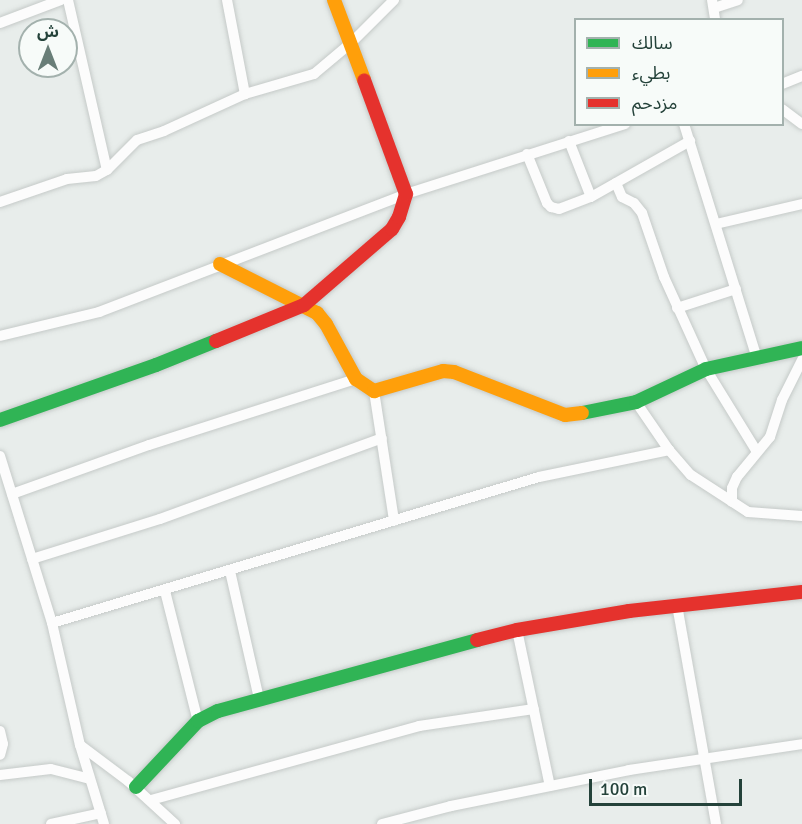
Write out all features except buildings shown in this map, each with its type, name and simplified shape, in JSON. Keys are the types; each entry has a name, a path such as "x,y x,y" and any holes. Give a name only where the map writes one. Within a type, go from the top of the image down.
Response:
{"street":[{"path":"0,23 61,0"},
{"path":"68,0 107,170"},
{"path":"227,0 245,94"},
{"path":"0,420 156,365 304,305 392,228 399,217 406,194 334,0"},
{"path":"0,201 57,182 96,176 107,170 137,140 164,131 245,94 314,74 351,44 394,0"},
{"path":"713,4 738,0"},
{"path":"784,84 802,76"},
{"path":"784,110 802,124"},
{"path":"0,336 99,312 406,194 618,126"},
{"path":"685,126 757,358"},
{"path":"569,141 591,196"},
{"path":"527,154 551,207 559,209 591,196 690,141"},
{"path":"616,183 622,197 634,203 642,213 677,308 706,369 757,452"},
{"path":"716,224 802,204"},
{"path":"220,264 304,305 326,324 356,379 374,391 394,520"},
{"path":"677,308 736,289"},
{"path":"374,391 443,371 470,377 565,415 636,402 706,369 802,348"},
{"path":"732,502 732,488 737,477 770,437 782,400 802,360"},
{"path":"12,494 149,445 356,379"},
{"path":"636,402 669,450 691,475 748,512 802,516"},
{"path":"32,559 160,519 382,438"},
{"path":"52,623 539,477 669,450"},
{"path":"0,456 52,623 80,746 103,819 51,824"},
{"path":"230,571 259,699"},
{"path":"165,591 198,721"},
{"path":"136,787 198,721 218,711 517,630 629,610 802,592"},
{"path":"678,605 702,759 716,824"},
{"path":"517,630 550,786"},
{"path":"151,800 419,726 534,709"},
{"path":"0,731 3,744 0,755"},
{"path":"382,824 451,806 550,786 802,744"},
{"path":"80,746 136,787 175,824"},
{"path":"0,775 51,769 90,779"}],"traffic: fast":[{"path":"0,420 156,365 216,341"},
{"path":"582,413 636,402 706,369 802,348"},
{"path":"136,787 198,721 218,711 477,640"}],"traffic: slow":[{"path":"334,0 364,80"},
{"path":"220,264 317,313 326,324 356,379 374,391 443,371 454,372 565,415 582,413"}],"traffic: jam":[{"path":"216,341 304,305 392,229 399,217 406,194 364,80"},
{"path":"477,640 517,630 629,611 802,592"}]}
